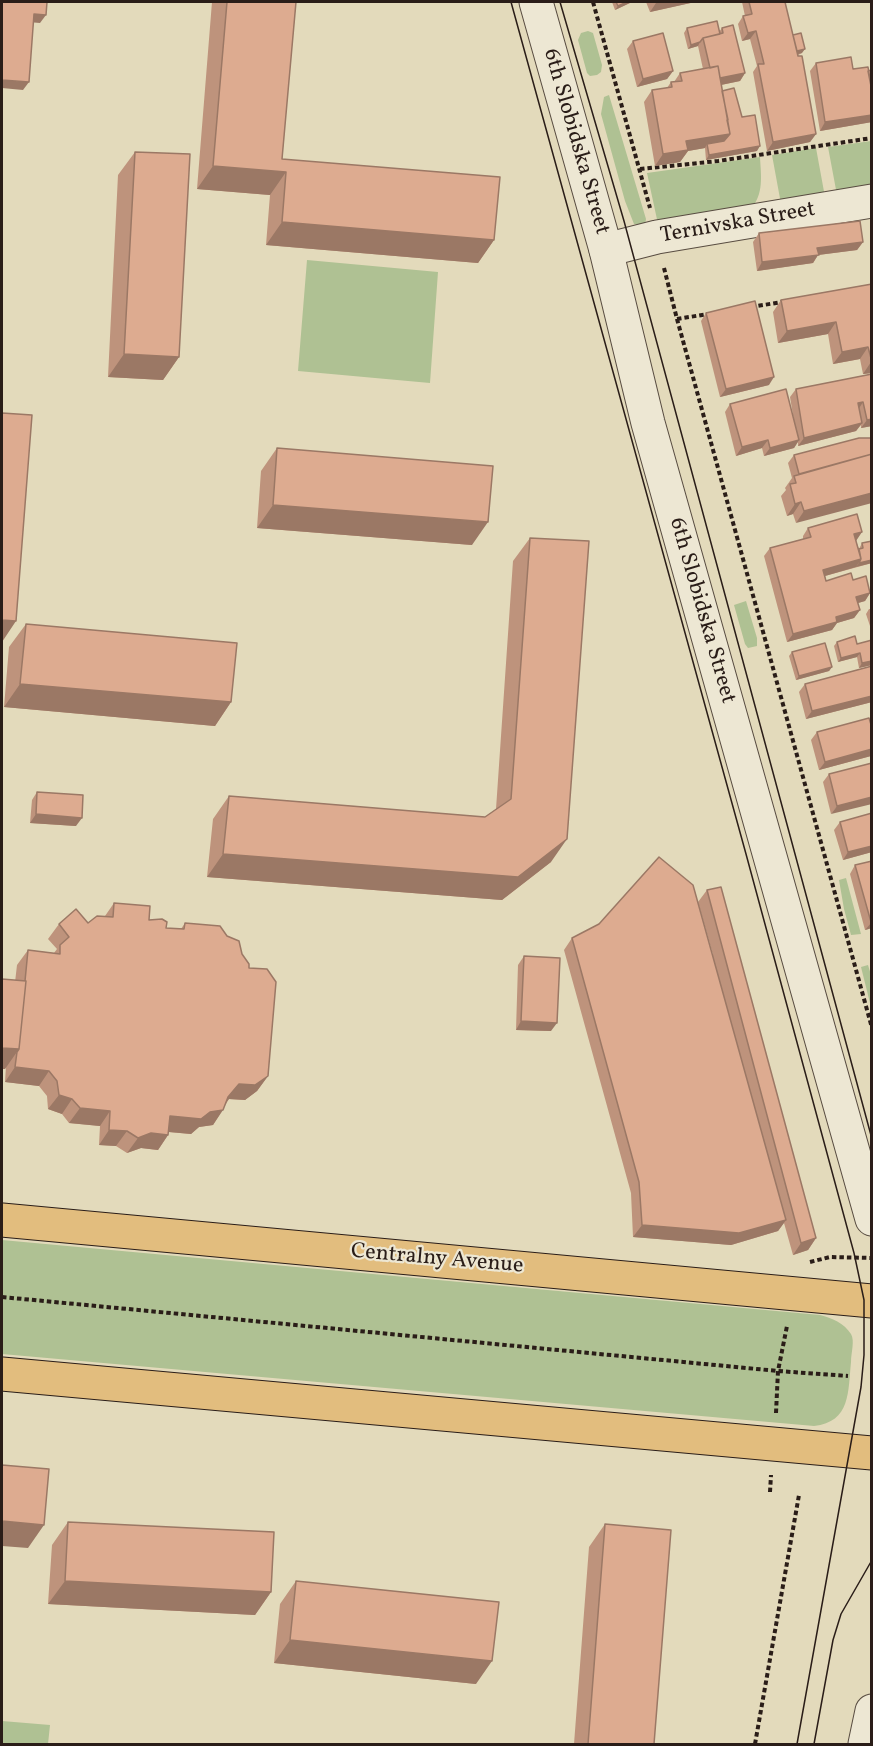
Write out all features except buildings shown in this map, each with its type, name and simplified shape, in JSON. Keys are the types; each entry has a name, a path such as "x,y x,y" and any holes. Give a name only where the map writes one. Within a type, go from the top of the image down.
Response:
{"main road":[{"name":"Centralny Avenue","path":"2,1220 872,1301"},
{"path":"2,1374 872,1453"}],"street":[{"name":"6th Slobidska Street","path":"536,2 606,250 642,400 872,1219"},
{"name":"Ternivska Street","path":"606,250 657,237 872,201"},
{"path":"865,1744 872,1711"}],"path":[{"path":"593,2 640,169 677,319 872,1028"},
{"path":"640,169 718,161 872,138"},
{"path":"746,308 791,301"},
{"path":"677,319 711,314"},
{"path":"770,1492 778,1371 793,1293 792,1266 830,1257 872,1258"},
{"path":"2,1297 848,1376"},
{"path":"755,1744 799,1495"}],"green space":[{"path":"588,31 593,33 602,65 601,72 590,76 587,73 578,40 581,33"},
{"path":"609,95 646,219 645,225 634,224 625,201 601,114 604,97"},
{"path":"871,141 871,190 837,195 828,147"},
{"path":"816,148 825,197 781,204 772,155"},
{"path":"760,157 760,191 751,209 658,224 647,173"},
{"path":"307,260 438,272 430,383 298,371"},
{"path":"746,601 757,638 757,646 748,648 734,605"},
{"path":"846,878 861,934 851,935 844,909 839,880"},
{"path":"868,965 871,975 871,1007 861,967"},
{"path":"2,1240 820,1315 833,1319 851,1334 848,1394 841,1412 835,1418 814,1426 2,1354"},
{"path":"2,1721 50,1725 48,1744 2,1744"}],"tram line":[{"path":"511,2 746,854 854,1253 864,1300 864,1355 861,1387 797,1744"},
{"path":"560,2 624,221 872,1139"},
{"path":"814,1744 833,1640 841,1614 872,1560"}]}
